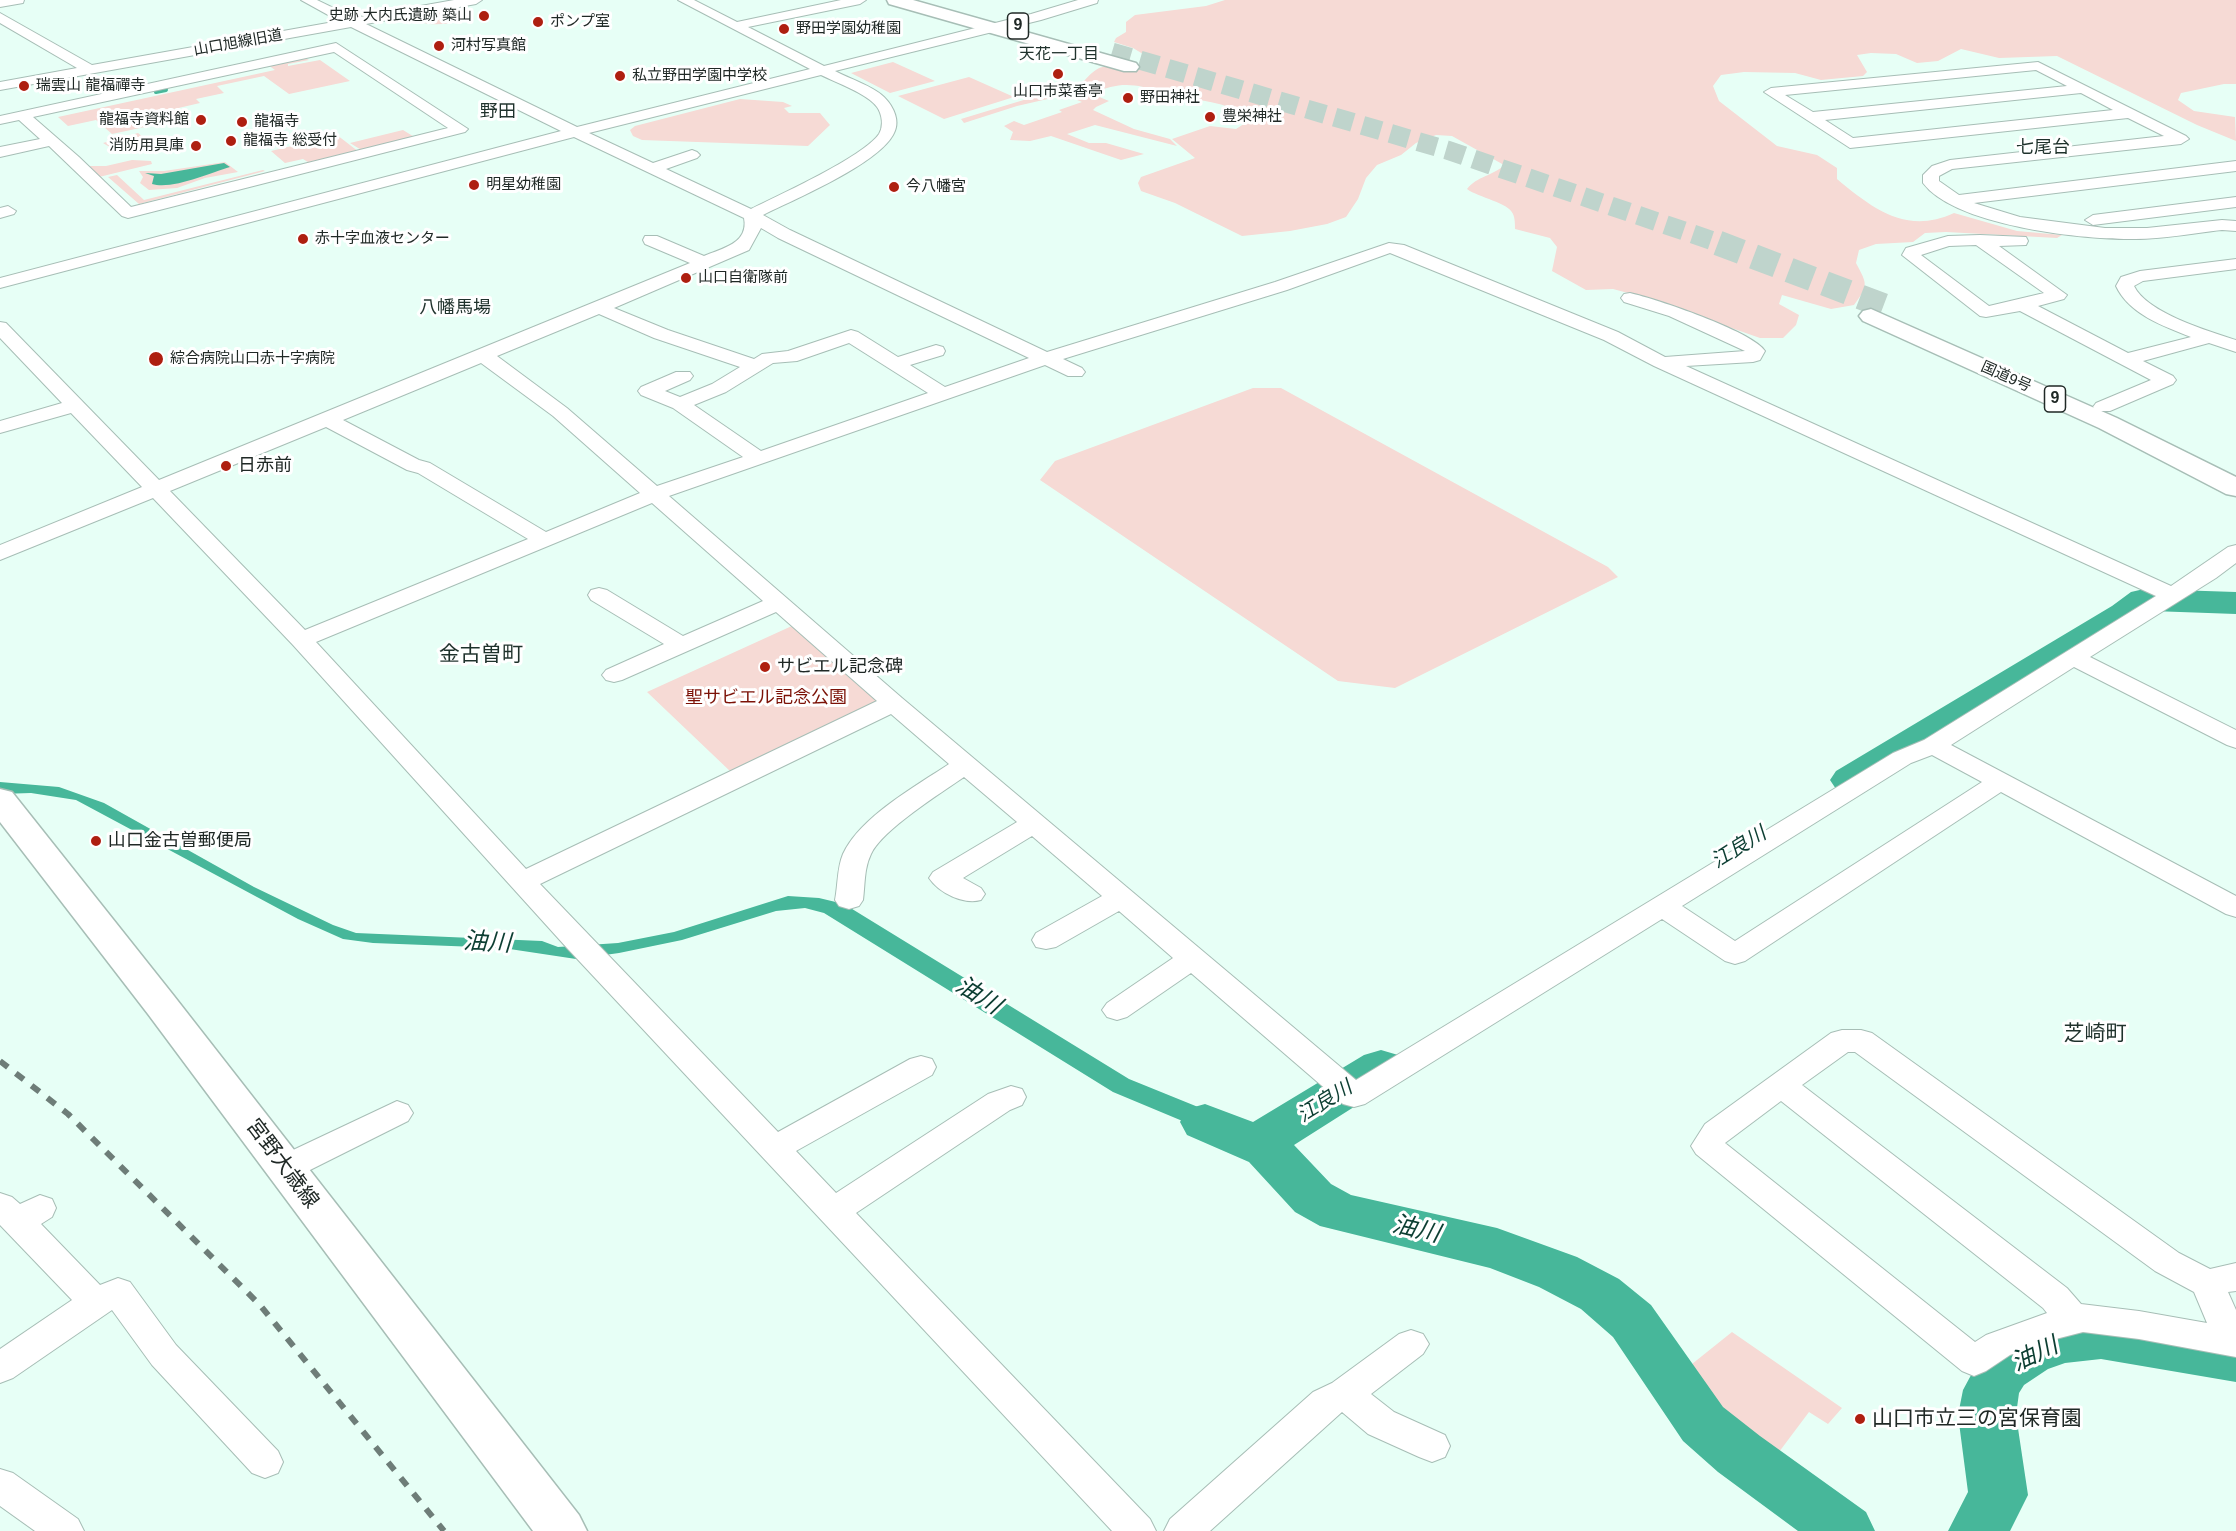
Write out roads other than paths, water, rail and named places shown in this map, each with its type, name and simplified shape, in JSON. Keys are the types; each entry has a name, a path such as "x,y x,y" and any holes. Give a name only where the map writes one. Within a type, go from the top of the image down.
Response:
{"main road":[{"name":"9","path":"895,0 1112,52"},
{"name":"9","path":"925,0 1130,67"},
{"name":"国道9号","path":"2236,472 2103,407 1882,312 2236,489"},
{"name":"宮野大歳線","path":"0,799 562,1531"}],"street":[{"path":"0,3 18,0"},
{"path":"308,0 575,132 751,215 784,234 1075,372"},
{"name":"山口旭線旧道","path":"4,85 476,0"},
{"path":"684,0 877,98 886,108 889,117 886,135 875,147 751,215"},
{"path":"736,26 860,0"},
{"path":"0,283 575,132 1000,26 1086,1"},
{"path":"322,7 344,2"},
{"path":"0,17 90,70"},
{"path":"0,120 28,114 172,84 336,47 460,129 128,213 74,160 50,141 28,114 4,85"},
{"path":"69,58 88,53"},
{"path":"142,61 172,84"},
{"path":"2129,113 1850,143 1771,92 2038,66 2181,139 1950,165 1938,169 1931,175 1931,183 1956,200 1982,213 2003,219 2053,227 2135,234 2222,225 2236,226"},
{"path":"1917,77 2049,154"},
{"path":"1811,117 2082,89"},
{"path":"0,152 50,141"},
{"path":"390,147 427,172"},
{"path":"652,168 692,155"},
{"path":"1956,200 2231,170"},
{"path":"277,198 290,208"},
{"path":"2053,227 2236,202"},
{"path":"0,553 599,308 743,246 753,235 754,224 751,215"},
{"path":"651,240 705,263"},
{"path":"1980,240 2058,295 1986,312 1911,255 1912,252 1948,241 1980,240 2020,241"},
{"path":"301,640 671,488 1046,358 1281,286 1389,248 1398,249 1611,336 1661,362 2172,595"},
{"path":"2236,264 2140,276 2127,281 2125,286 2130,295 2156,315 2206,337 2236,346"},
{"path":"1630,298 1675,312 1749,345 1756,351 1753,356 1721,360 1661,362"},
{"path":"2022,304 2166,380 2103,407"},
{"path":"599,308 661,334 755,366"},
{"path":"834,325 944,394"},
{"path":"0,327 301,640 577,941 1137,1531"},
{"path":"680,404 719,388 769,358 790,357 851,336"},
{"path":"2127,359 2206,337"},
{"path":"896,364 936,351"},
{"path":"482,356 560,412 1033,824 1354,1096 1902,758 1933,745 2172,595 2236,552"},
{"path":"683,376 640,394 680,404 758,458"},
{"path":"0,427 77,405"},
{"path":"327,419 414,466 423,468 543,539"},
{"path":"599,595 682,645"},
{"path":"614,675 778,603"},
{"path":"2072,657 2236,740"},
{"path":"523,881 893,703"},
{"path":"1933,745 2236,908"},
{"path":"849,900 858,852 869,838 899,811 965,765"},
{"path":"1662,906 1736,954 2001,781"},
{"path":"971,894 943,878 1033,824"},
{"path":"1046,940 1120,898"},
{"path":"1117,1010 1193,958"},
{"path":"1842,1041 1861,1041 2167,1262 2222,1280 2235,1343 2139,1325 2083,1318 2040,1329 1998,1345 1974,1361 1707,1146 1716,1132 1781,1085 1842,1041"},
{"path":"775,1148 921,1066"},
{"path":"1781,1085 2055,1298 2073,1320"},
{"path":"834,1211 999,1102 1011,1097"},
{"path":"285,1168 397,1113"},
{"path":"20,1212 95,1302"},
{"path":"0,1368 95,1302 118,1292 164,1355 265,1462"},
{"path":"1183,1531 1326,1403 1345,1394 1411,1344"},
{"path":"1345,1394 1381,1423 1432,1446"},
{"path":"0,1485 65,1531"}],"water":[{"path":"224,163 230,167 170,185 152,184 154,176 145,173 161,174"},
{"path":"0,782 59,787 104,803 254,887 333,925 356,933 542,941 558,947 618,943 674,932 788,896 819,898 844,904 1129,1079 1240,1124 1256,1144 1228,1140 1113,1092 824,913 805,908 776,911 682,940 576,959 503,948 373,943 343,939 298,919 76,800 31,793 0,794"}],"waterway":[{"path":"156,92 166,90"},
{"name":"江良川","path":"1850,780 2125,614 2144,600 2236,603"},
{"name":"江良川","path":"1256,1144 1381,1067"},
{"name":"油川","path":"1205,1122 1267,1149 1313,1198 1338,1212 1497,1249 1558,1272 1600,1294 1632,1321 1703,1424 1739,1454 1845,1531"},
{"name":"油川","path":"1978,1531 1998,1495 1987,1415 1991,1390 2004,1368 2028,1353 2062,1340 2101,1336 2236,1359"}],"tunnel":[{"path":"1112,52 1447,150 1722,244"},
{"path":"1718,243 1892,309"}],"railway":[{"path":"0,1061 68,1114 260,1305 444,1531"}],"place":[{"name":"史跡 大内氏遺跡 築山","path":"484,16"},
{"name":"ポンプ室","path":"538,22"},
{"name":"野田学園幼稚園","path":"784,29"},
{"name":"河村写真館","path":"439,46"},
{"name":"山口市菜香亭","path":"1058,74"},
{"name":"私立野田学園中学校","path":"620,76"},
{"name":"瑞雲山 龍福禪寺","path":"24,86"},
{"name":"野田神社","path":"1128,98"},
{"name":"豊栄神社","path":"1210,117"},
{"name":"龍福寺資料館","path":"201,120"},
{"name":"龍福寺","path":"242,122"},
{"name":"龍福寺 総受付","path":"231,141"},
{"name":"消防用具庫","path":"196,146"},
{"name":"明星幼稚園","path":"474,185"},
{"name":"今八幡宮","path":"894,187"},
{"name":"赤十字血液センター","path":"303,239"},
{"name":"山口自衛隊前","path":"686,278"},
{"name":"綜合病院山口赤十字病院","path":"156,359"},
{"name":"日赤前","path":"226,466"},
{"name":"サビエル記念碑","path":"765,667"},
{"name":"山口金古曽郵便局","path":"96,841"},
{"name":"山口市立三の宮保育園","path":"1860,1419"}],"district":[{"name":"天花一丁目","path":"1059,55"},
{"name":"野田","path":"498,112"},
{"name":"七尾台","path":"2043,148"},
{"name":"八幡馬場","path":"455,308"},
{"name":"金古曽町","path":"481,655"},
{"name":"芝崎町","path":"2095,1034"}],"park label":[{"name":"聖サビエル記念公園","path":"766,698"}]}
